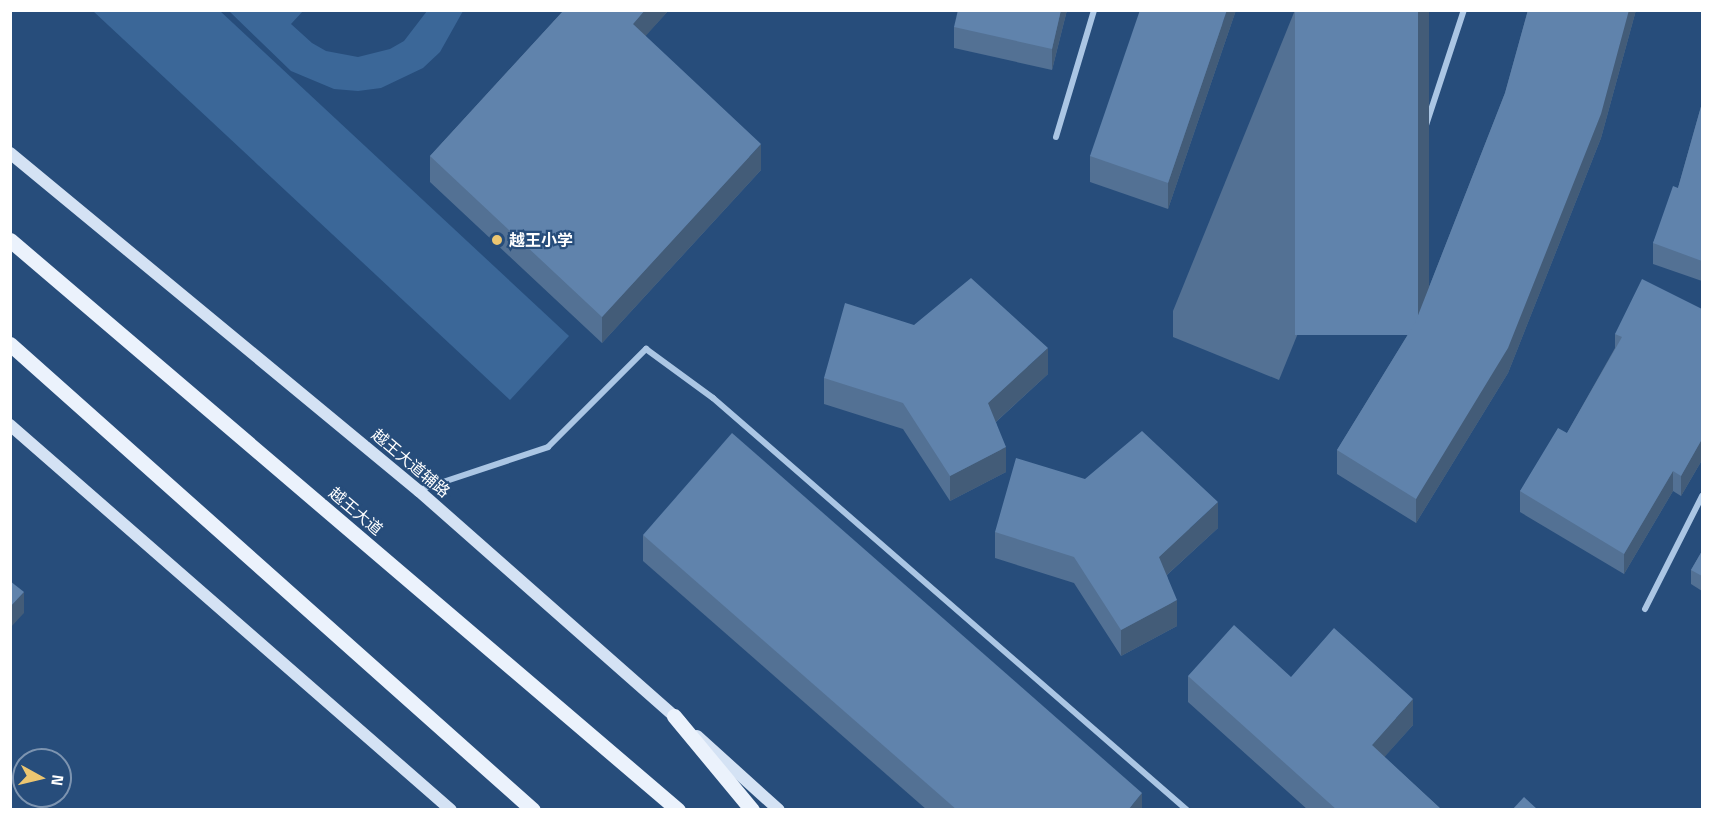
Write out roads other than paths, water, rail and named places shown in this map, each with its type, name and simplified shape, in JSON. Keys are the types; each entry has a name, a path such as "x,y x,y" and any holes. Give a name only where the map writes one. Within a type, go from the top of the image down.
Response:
{"main road":[{"name":"越王大道辅路","path":"10,153 419,490 780,810"},
{"name":"越王大道","path":"10,240 678,810"},
{"path":"10,344 533,810"},
{"path":"10,425 451,810"},
{"path":"674,716 752,810"}],"street":[{"path":"1056,136 1094,10"},
{"path":"1358,332 1464,10"},
{"path":"419,490 548,447 646,349 713,398 1187,810"},
{"path":"1645,609 1702,496"}],"place":[{"name":"越王小学","path":"497,240"}]}
